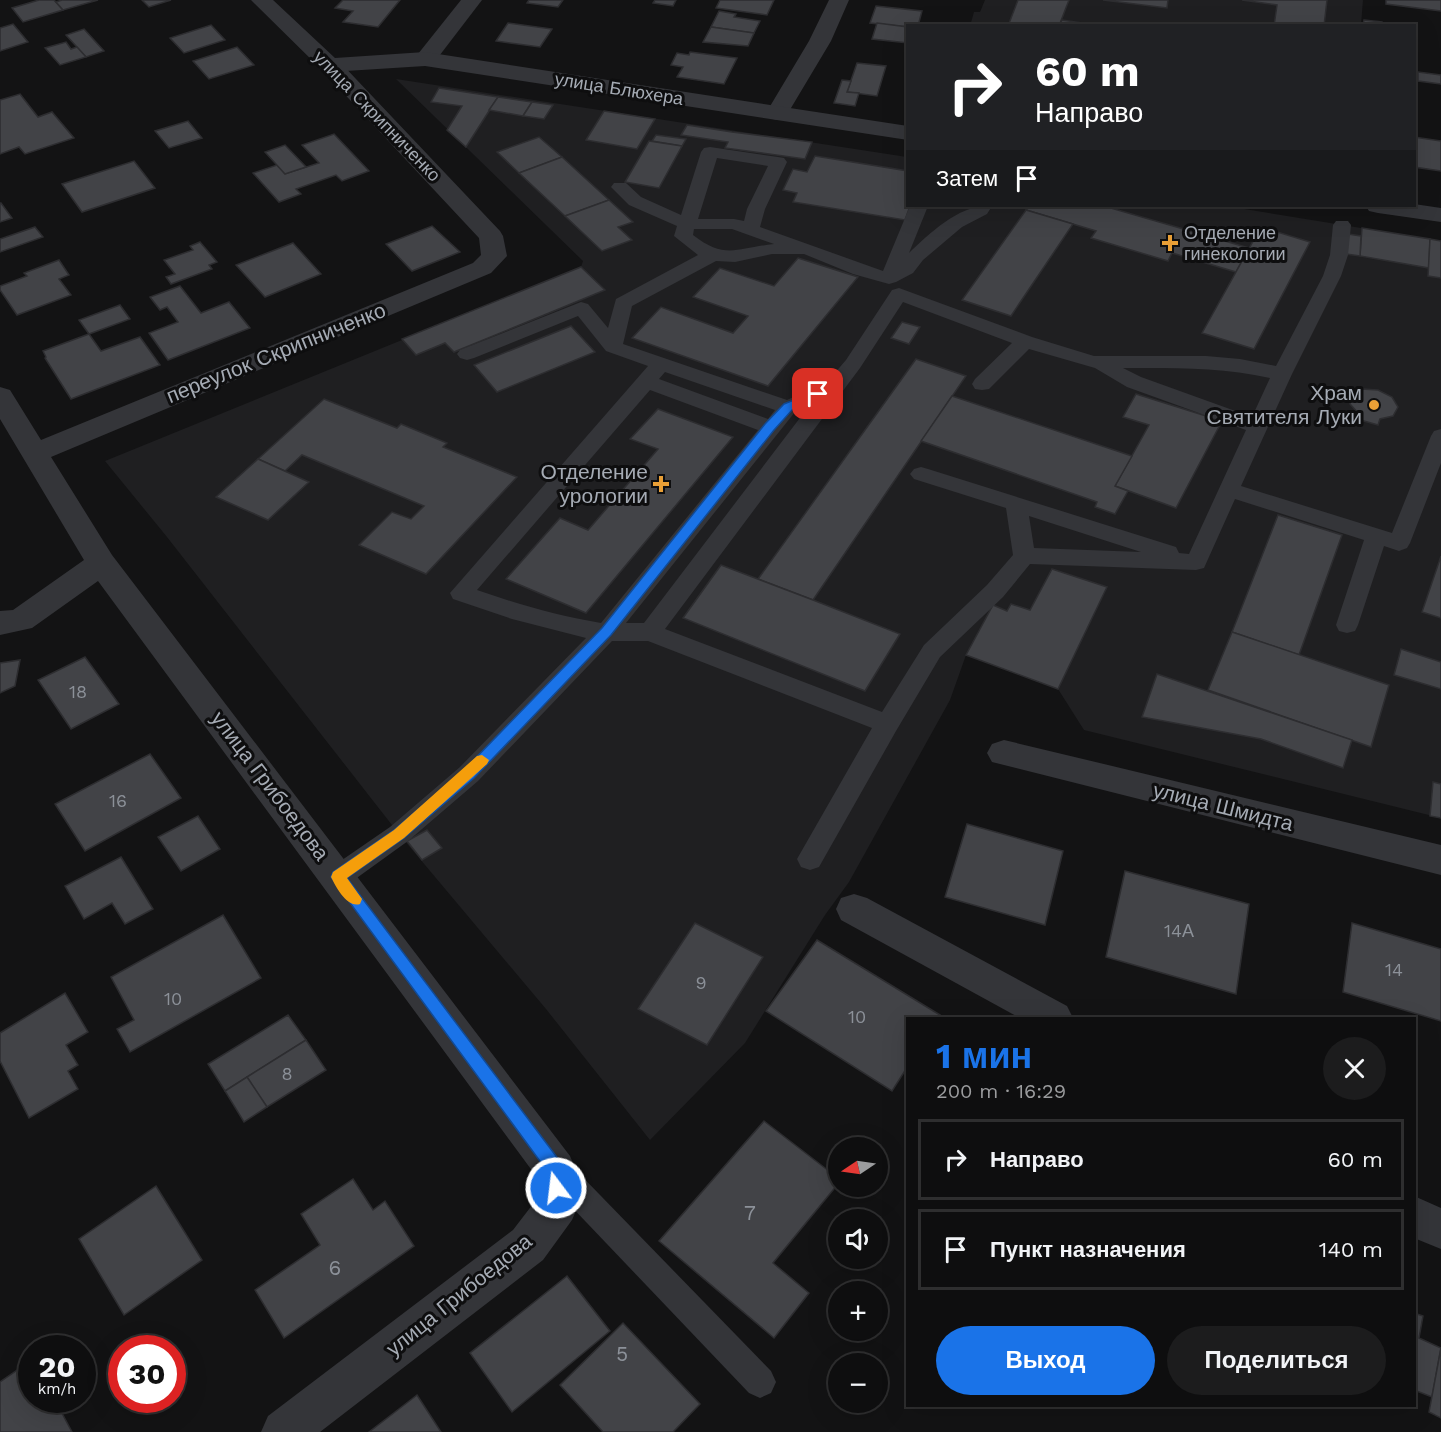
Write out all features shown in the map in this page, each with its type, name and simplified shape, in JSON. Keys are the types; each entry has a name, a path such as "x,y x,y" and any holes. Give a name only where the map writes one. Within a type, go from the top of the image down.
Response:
{"street":[{"name":"улица Скрипниченко","path":"261,0 330,65 491,236"},
{"path":"425,59 472,0"},
{"path":"777,113 820,41 839,0"},
{"name":"улица Блюхера","path":"330,65 425,59 906,133"},
{"path":"1385,207 1441,215"},
{"name":"переулок Скрипниченко","path":"35,453 482,268 494,256 491,236"},
{"name":"улица Грибоедова","path":"0,396 101,563 556,1170 556,1206 528,1245 284,1432"},
{"path":"0,623 21,620 101,563"},
{"name":"улица Шмидта","path":"1004,753 1441,860"},
{"path":"854,909 1051,1017"},
{"path":"1416,1217 1441,1229"}],"lane":[{"path":"751,228 756,209 778,162 710,152 683,236 700,250 713,255 735,256 772,249 806,249"},
{"path":"620,188 635,201 687,224 734,224 751,228 860,270 1024,341 1093,362 1134,382 1258,427"},
{"path":"894,286 919,207"},
{"path":"650,632 853,364 894,286 916,256 957,223 982,207"},
{"path":"1196,562 1282,374 1332,276 1340,255 1342,225"},
{"path":"467,354 581,308 623,303 713,255"},
{"path":"613,347 623,303"},
{"path":"581,308 613,347 788,407"},
{"path":"982,384 1024,341"},
{"path":"1093,362 1206,362 1240,365 1282,374"},
{"path":"661,364 461,593 512,611 572,627 606,632 650,632 887,724"},
{"path":"646,381 770,427"},
{"path":"338,877 399,834 469,774 606,632 788,407 834,387"},
{"path":"1229,490 1399,543 1441,436"},
{"path":"921,474 1196,562"},
{"path":"810,859 887,724 932,651 995,591 1024,556 1016,504"},
{"path":"1347,625 1376,536"},
{"path":"1024,556 1196,562"},
{"path":"556,1170 760,1382"}],"shaded area":[{"path":"985,0 1363,0 1361,24 971,24 974,12 980,12"},
{"path":"396,79 906,157 906,207 1232,207 1441,241 1441,818 1084,730 1058,689 966,655 950,700 849,882 825,915 745,1043 650,1140 546,1009 399,834 105,461 581,267 583,261"}],"building":[{"path":"39,0 54,0 63,10 23,22 12,8"},
{"path":"98,0 63,10 56,2"},
{"path":"142,0 171,0 149,7"},
{"path":"343,0 400,0 378,27 343,22 353,11 335,8"},
{"path":"529,0 563,0 558,7 527,3"},
{"path":"655,0 676,0 673,6 653,3"},
{"path":"720,0 774,0 767,15 716,8"},
{"path":"1018,0 1069,0 1060,24 1009,24"},
{"path":"1103,0 1168,0 1167,8"},
{"path":"1242,0 1327,0 1324,24 1274,24 1277,5"},
{"path":"1386,0 1441,0 1441,11 1386,4"},
{"path":"876,6 922,11 919,24 906,24 906,27 870,23"},
{"path":"719,11 736,14 734,17 760,21 754,33 711,27"},
{"path":"1062,20 1089,24 1060,24"},
{"path":"1364,20 1382,22 1382,24 1363,24"},
{"path":"508,23 552,29 540,47 496,41"},
{"path":"877,23 906,27 906,43 872,39"},
{"path":"13,24 28,42 0,51 0,28"},
{"path":"211,25 225,40 184,53 170,38"},
{"path":"711,27 754,33 748,46 703,42"},
{"path":"84,29 104,51 86,57 66,35"},
{"path":"66,42 71,49 77,47 86,57 60,65 45,48"},
{"path":"237,47 254,65 209,79 193,61"},
{"path":"690,52 737,58 724,84 677,77 683,67 671,65 677,53 689,55"},
{"path":"857,63 886,66 877,96 847,92"},
{"path":"1418,72 1441,75 1441,84 1418,81"},
{"path":"842,80 851,81 847,92 859,93 855,106 834,103"},
{"path":"439,88 498,97 466,147 447,130 462,106 431,102"},
{"path":"20,94 38,117 52,112 74,138 25,154 19,147 0,154 0,100"},
{"path":"498,97 532,102 523,116 489,110"},
{"path":"532,102 553,105 544,119 523,116"},
{"path":"604,111 655,119 637,149 586,140"},
{"path":"188,121 202,138 169,148 155,131"},
{"path":"687,125 812,142 805,159 725,148 728,142 681,135"},
{"path":"334,134 369,171 342,181 336,175 296,189 301,194 279,202 253,173 277,165 285,174 319,163 302,145"},
{"path":"656,135 686,139 682,146 652,141"},
{"path":"539,137 562,157 519,173 497,152"},
{"path":"1416,137 1441,141 1441,171 1416,167"},
{"path":"649,141 682,146 659,188 625,182"},
{"path":"285,145 306,167 285,174 265,152"},
{"path":"815,156 906,171 906,207 910,207 905,220 793,202 797,193 783,190 793,169 807,172"},
{"path":"562,157 609,200 565,216 519,173"},
{"path":"134,161 155,188 82,212 62,184"},
{"path":"609,200 633,222 618,227 632,240 602,251 565,216"},
{"path":"1,203 12,218 0,222"},
{"name":"Отделение гинекологии","path":"1029,207 1107,207 1249,248 1236,272 1172,253 1168,261 1091,238 1096,231 1026,210"},
{"path":"1026,210 1073,224 1011,316 962,300"},
{"path":"432,226 460,252 412,271 386,244"},
{"path":"35,227 43,237 0,252 0,239"},
{"name":"Отделение гинекологии","path":"1261,227 1310,242 1254,349 1202,333"},
{"path":"1362,228 1430,239 1429,268 1360,256"},
{"path":"1348,234 1361,236 1360,256 1346,254"},
{"path":"1430,239 1441,241 1441,278 1428,276"},
{"path":"200,242 217,262 209,265 212,269 171,284 166,277 175,274 164,260 193,250 190,246"},
{"path":"293,243 321,274 265,297 236,265"},
{"path":"798,258 858,277 768,386 632,338 661,307 733,333 748,316 693,297 720,268 774,286"},
{"path":"59,260 69,275 59,279 71,295 17,315 0,290 0,286 27,276 24,273"},
{"path":"581,267 605,290 454,352 445,343 416,355 402,339"},
{"path":"180,286 201,313 229,302 250,328 168,360 149,333 178,322 167,307 160,310 150,297"},
{"path":"120,305 130,319 89,334 79,320"},
{"path":"902,322 920,327 909,344 891,338"},
{"path":"571,326 595,352 497,392 474,365"},
{"path":"89,334 101,351 140,337 160,365 71,399 43,351"},
{"path":"916,359 966,376 813,600 758,579"},
{"name":"Храм Святителя Луки","path":"1362,389 1378,390 1392,397 1398,407 1393,416 1380,419 1378,425 1357,419 1359,414 1350,404 1351,395"},
{"path":"1136,394 1222,421 1176,508 1115,486 1149,425 1123,417"},
{"path":"952,396 1132,456 1115,486 1128,491 1115,514 1095,507 1097,502 921,441"},
{"path":"324,399 397,428 401,424 447,443 443,447 517,477 426,574 359,545 392,512 411,519 424,506 302,455 285,471 258,459"},
{"name":"Отделение урологии","path":"658,409 733,437 586,613 506,579 560,518 588,530 658,449 630,439"},
{"path":"258,459 309,482 268,520 216,497"},
{"path":"1278,515 1342,535 1299,655 1232,632"},
{"path":"1441,556 1441,618 1422,612"},
{"path":"721,565 900,634 865,691 683,618"},
{"path":"1052,569 1107,587 1058,689 966,655 993,605 1007,611 1011,604 1030,610"},
{"path":"1232,632 1389,685 1371,747 1208,690"},
{"path":"1401,649 1441,662 1441,689 1394,675"},
{"path":"85,657 119,704 71,729 38,680"},
{"path":"20,660 15,686 0,693 0,663"},
{"path":"1157,674 1352,740 1343,768 1261,739 1142,717"},
{"path":"150,754 181,798 85,851 55,804"},
{"path":"1433,782 1441,784 1441,818 1430,816"},
{"path":"198,816 220,849 181,871 158,837"},
{"path":"967,824 1063,851 1045,925 945,897"},
{"path":"427,830 442,848 422,860 407,841"},
{"path":"121,857 153,909 125,924 112,903 84,919 65,886"},
{"path":"1125,871 1249,904 1236,994 1106,957"},
{"path":"223,915 261,978 130,1052 117,1029 134,1020 111,977"},
{"path":"695,923 763,957 707,1045 638,1009"},
{"path":"1352,923 1441,949 1441,1021 1343,992"},
{"path":"817,940 940,1015 938,1017 906,1017 906,1069 892,1091 766,1011"},
{"path":"65,993 88,1032 66,1045 78,1065 68,1071 78,1089 29,1118 0,1061 0,1033"},
{"path":"288,1015 306,1040 225,1091 208,1064"},
{"path":"306,1040 326,1070 267,1107 247,1077"},
{"path":"247,1077 267,1107 244,1122 225,1091"},
{"path":"764,1121 828,1170 828,1196 773,1263 809,1293 774,1338 659,1241"},
{"path":"353,1179 373,1210 385,1201 414,1246 284,1338 255,1290 320,1245 301,1214"},
{"path":"156,1186 202,1260 124,1315 79,1239"},
{"path":"567,1276 610,1331 512,1412 470,1353"},
{"path":"1416,1314 1423,1316 1419,1338 1441,1348 1432,1397 1416,1391"},
{"path":"623,1323 700,1404 673,1432 603,1432 560,1385"},
{"path":"1441,1348 1441,1418 1429,1412"},
{"path":"18,1370 18,1413 62,1413 72,1432 0,1432 0,1382"},
{"path":"417,1395 441,1432 369,1432 395,1412"}],"slow traffic":[{"path":"355,899 338,877 399,834 482,760"}],"place":[{"name":"Отделение гинекологии","path":"1170,243"},
{"name":"Храм Святителя Луки","path":"1374,405"},
{"name":"Отделение урологии","path":"661,484"}],"route":[{"path":"556,1188 556,1170 338,877 399,834 469,774 606,632 788,407 818,394"}]}
